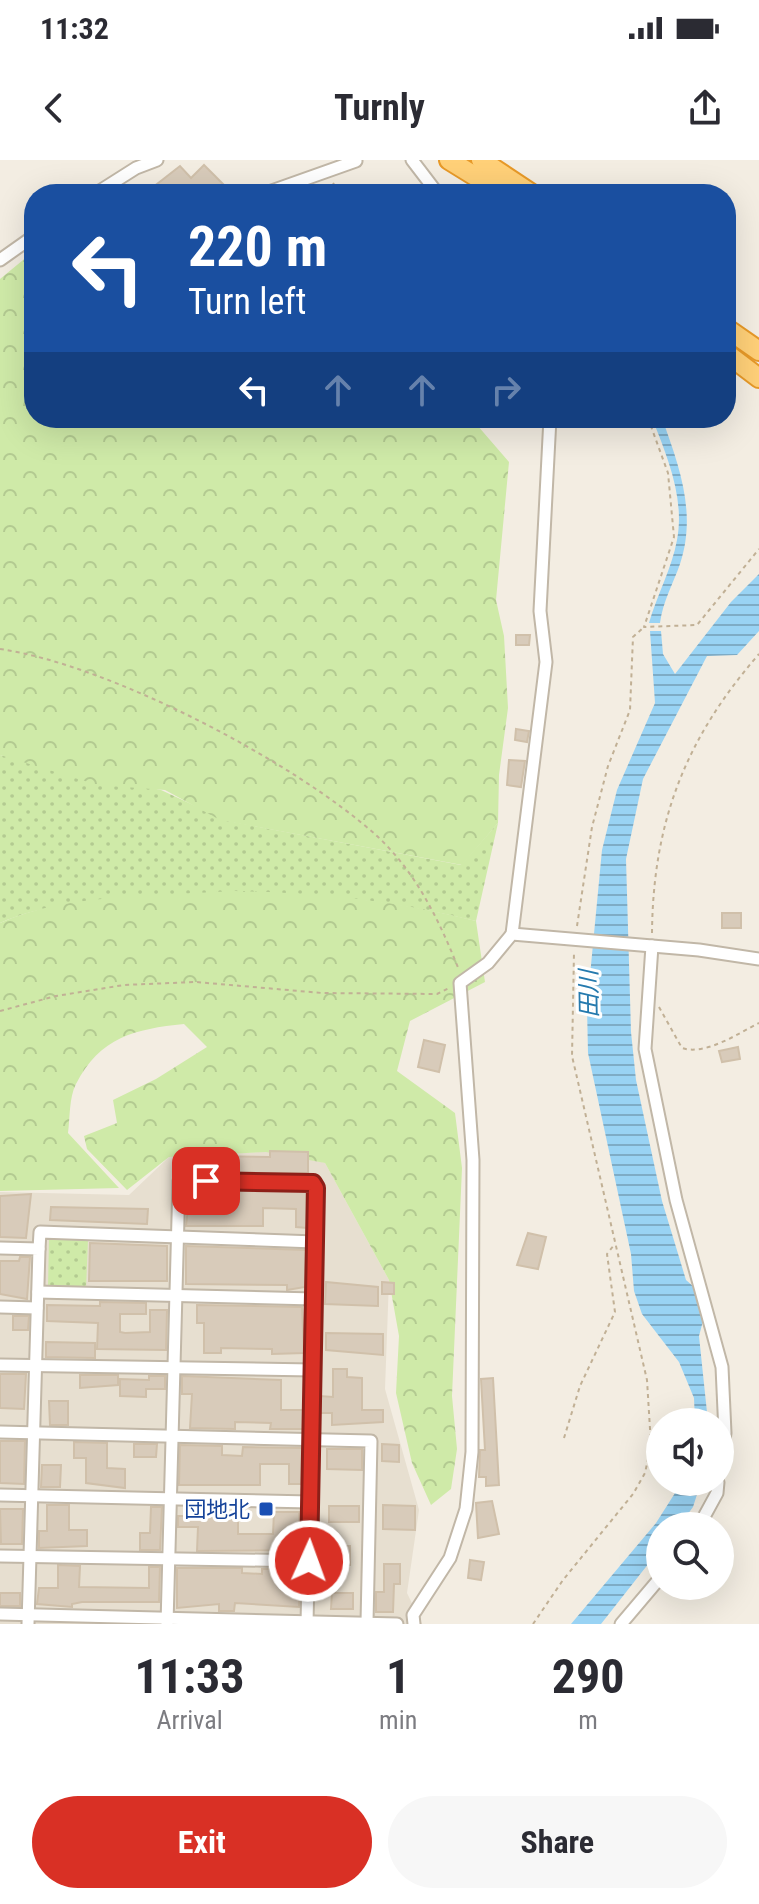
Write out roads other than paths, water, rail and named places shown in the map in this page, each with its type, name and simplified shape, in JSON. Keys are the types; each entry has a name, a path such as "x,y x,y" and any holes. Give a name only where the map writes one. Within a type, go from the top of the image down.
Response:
{"highway":[{"path":"449,160 488,184"},
{"path":"481,160 517,184"},
{"path":"736,335 755,348"},
{"path":"736,356 759,370"},
{"path":"736,358 759,378"}],"street":[{"path":"111,184 136,168 157,160"},
{"path":"290,184 356,160"},
{"path":"412,160 430,184"},
{"path":"0,260 24,243"},
{"path":"414,1624 413,1615 450,1558 466,1509 472,1452 473,1160 460,983 488,963 512,934 546,662 540,611 549,428"},
{"path":"512,934 759,959"},
{"path":"650,946 645,1049 676,1200 722,1367 724,1408"},
{"path":"167,1621 179,1181 313,1183 316,1188 307,1622"},
{"path":"28,1620 40,1232 315,1242"},
{"path":"0,1248 39,1249"},
{"path":"38,1292 314,1299"},
{"path":"0,1307 37,1308"},
{"path":"0,1365 313,1370"},
{"path":"0,1432 371,1441 367,1622"},
{"path":"0,1495 310,1502"},
{"path":"0,1556 309,1561"},
{"path":"621,1624 646,1595"},
{"path":"0,1614 28,1620 397,1624"}],"water":[{"path":"656,428 665,428 680,472 687,526 680,564 660,623 649,623 675,550 679,524 677,493"},
{"name":"田川","path":"759,574 759,631 737,655 707,656 643,779 626,859 631,1032 636,1080 662,1201 686,1280 694,1287 703,1321 699,1336 707,1408 694,1408 694,1398 679,1362 642,1314 634,1291 631,1254 588,1053 587,1007 602,850 617,790 655,703 650,631 661,631 663,654 675,674 731,602"},
{"path":"673,1496 697,1496 689,1512 663,1512"},
{"path":"646,1535 646,1567 601,1624 571,1624"}],"place":[{"name":"団地北","path":"266,1509"}]}
